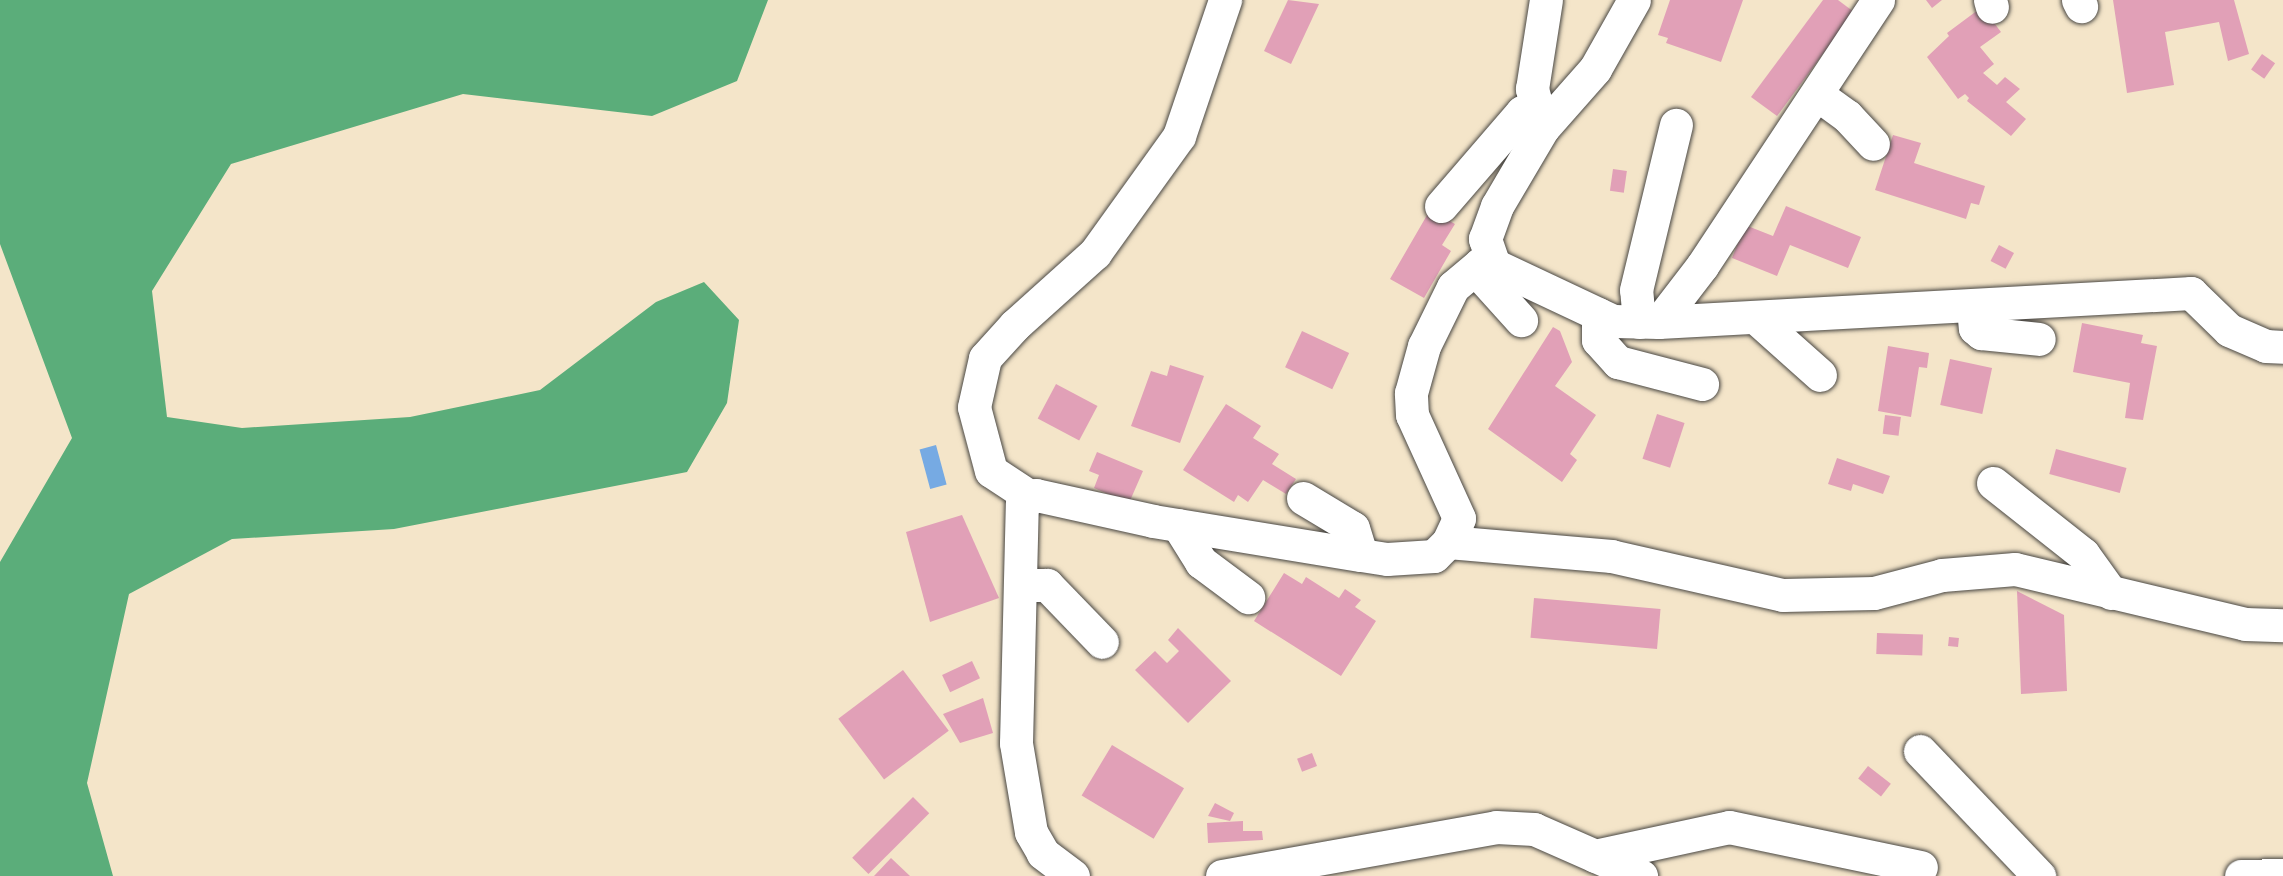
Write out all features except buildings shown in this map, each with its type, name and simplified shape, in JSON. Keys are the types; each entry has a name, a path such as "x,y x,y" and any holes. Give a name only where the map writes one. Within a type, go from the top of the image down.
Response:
{"street":[{"path":"1225,0 1179,136 1095,253 1015,325 986,358 974,407 991,471 1029,496 1178,525 1387,559 1434,556 1448,542 1459,518 1412,415 1411,393 1424,346 1453,287 1484,267"},
{"path":"1540,118 1532,88 1546,0"},
{"path":"1521,320 1484,267 1485,239 1497,206 1540,118 1594,69 1634,0"},
{"path":"1649,322 1818,95 1878,0"},
{"path":"1818,95 1847,116 1873,144"},
{"path":"1441,206 1522,112 1540,118"},
{"path":"1649,322 1636,290 1676,125"},
{"path":"1484,267 1613,321 1755,318 2141,298 2192,292 2229,330 2266,346 2283,347"},
{"path":"1973,307 1975,328 1981,333 2039,339"},
{"path":"1598,314 1598,340 1618,362 1702,384"},
{"path":"1755,318 1820,375"},
{"path":"1993,483 2083,554 2111,593"},
{"path":"1029,496 1022,503 1022,585 1016,743 1031,832 1043,853 1073,876"},
{"path":"1303,498 1353,528 1360,555"},
{"path":"1178,525 1201,562 1248,597"},
{"path":"1448,542 1611,556 1783,595 1874,593 1942,575 2015,569 2245,624 2283,625"},
{"path":"1022,585 1047,585 1102,642"},
{"path":"1920,751 2039,876"},
{"path":"1222,876 1496,827 1534,830 1641,876"},
{"path":"1595,856 1729,827 1921,867"},
{"path":"2241,876 2283,875"}],"green space":[{"path":"0,0 768,0 737,81 652,116 463,94 231,164 152,291 167,417 242,428 410,417 540,390 656,302 704,282 739,320 727,403 687,472 394,529 232,539 129,594 87,783 113,876 0,876 0,562 72,438 0,244"}],"water":[{"path":"936,445 947,485 930,489 920,449"}]}
